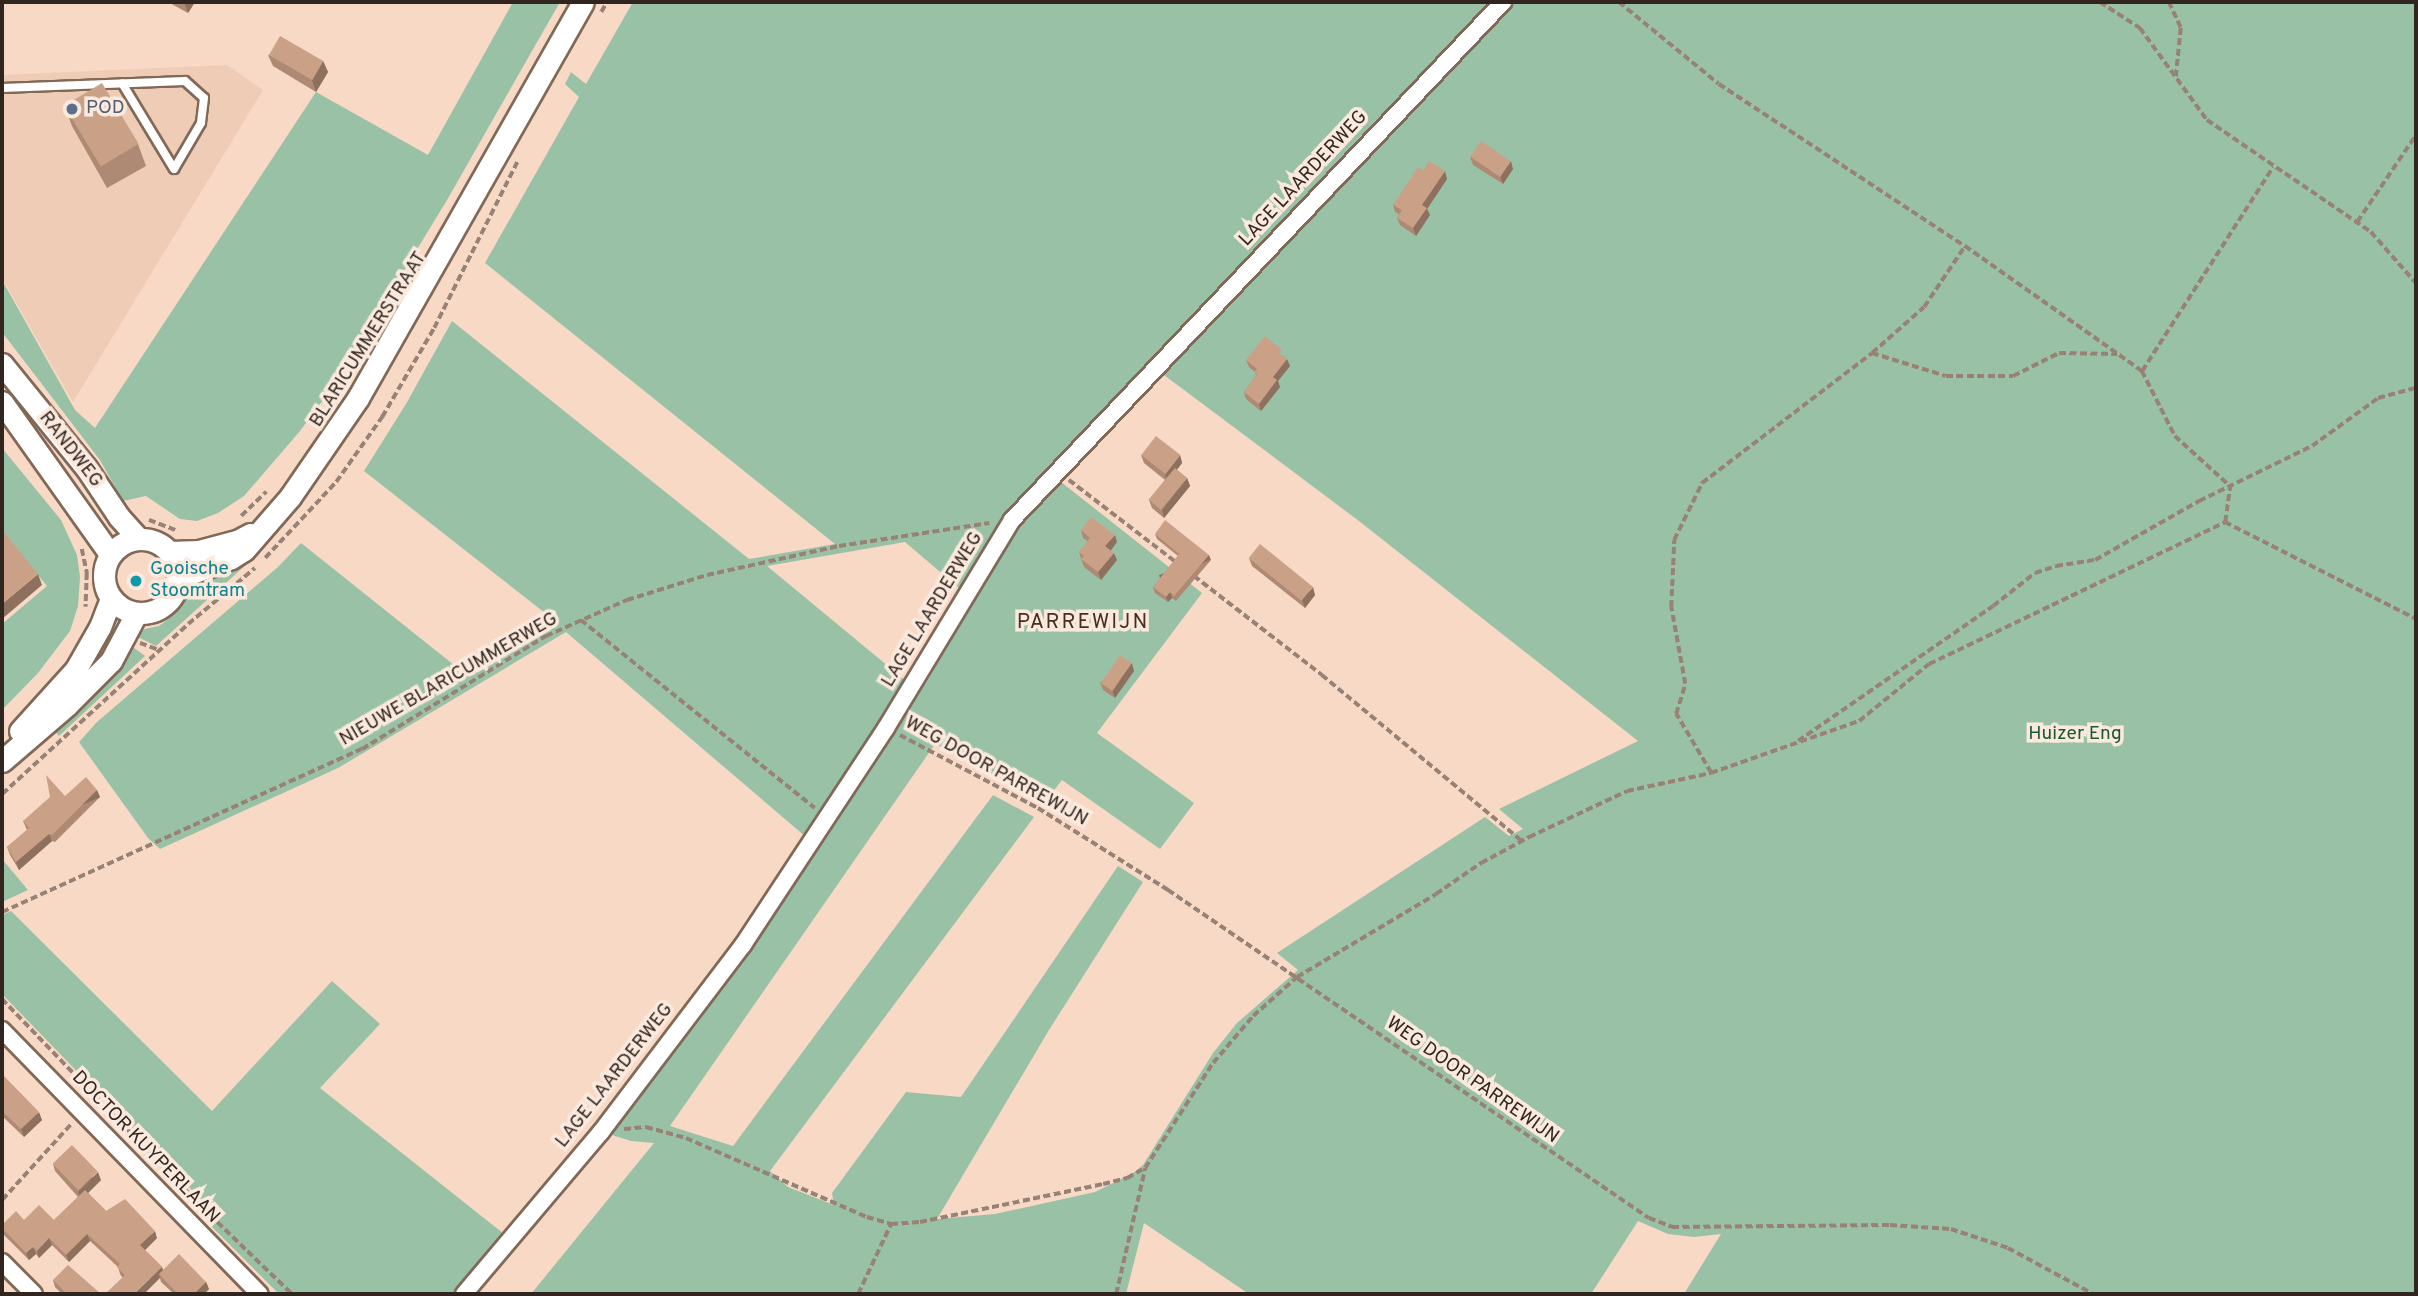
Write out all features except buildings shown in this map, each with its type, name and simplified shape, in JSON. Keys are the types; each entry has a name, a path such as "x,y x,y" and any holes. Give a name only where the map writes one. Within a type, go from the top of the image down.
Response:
{"main road":[{"name":"BLARICUMMERSTRAAT","path":"179,578 231,558 290,497 358,398 583,2"},
{"name":"RANDWEG","path":"2,364 88,469 119,517 137,537"},
{"name":"RANDWEG","path":"2,402 87,532 110,554"},
{"name":"BLARICUMMERSTRAAT","path":"170,552 199,551 237,541 264,526"},
{"path":"137,537 160,544 170,552 177,564 179,578 170,600 160,608 136,614 122,609 111,599 103,577 110,554 119,545 137,537"},
{"path":"2,755 76,669 100,627 111,599"},
{"path":"2,761 67,705 111,661 136,614"}],"street":[{"name":"LAGE LAARDERWEG","path":"464,1294 601,1132 743,945 886,728 1012,520 1503,2"},
{"name":"DOCTOR KUYPERLAAN","path":"2,1030 80,1114 260,1294"},
{"path":"2,1262 34,1294"}],"lane":[{"path":"2,88 122,83 185,81 204,97 201,123 173,169 122,83"}],"path":[{"path":"1619,2 1719,84 1965,246 2142,371 2175,436 2230,486"},
{"path":"2099,2 2140,28 2207,120 2371,232 2416,283"},
{"path":"2114,11 2115,2"},
{"path":"2168,2 2181,28 2176,77"},
{"path":"2357,222 2416,135"},
{"path":"2142,371 2273,167"},
{"path":"1711,773 1676,714 1685,684 1671,607 1674,540 1703,483 1872,353 1924,307 1965,246"},
{"path":"1872,353 1946,376 2013,376 2059,353 2119,354"},
{"path":"1793,744 1982,614 2035,573 2056,566 2095,560 2230,486 2312,446 2378,398 2416,388"},
{"path":"2225,522 2230,486"},
{"path":"1079,488 1179,564"},
{"path":"233,520 243,515 268,490"},
{"path":"119,517 143,517 177,531 189,531"},
{"name":"NIEUWE BLARICUMMERWEG","path":"2,912 362,749 546,636 627,600 707,575 839,546 1012,520"},
{"path":"2225,522 2416,620"},
{"path":"1116,1294 1145,1168 1213,1063 1253,1016 1297,977 1522,841 1627,791 1711,773 1859,721 1929,664 2225,522"},
{"path":"87,532 86,616 100,627"},
{"path":"1190,573 1322,675 1522,841"},
{"path":"580,620 729,743 828,819"},
{"path":"125,638 159,650"},
{"name":"WEG DOOR PARREWIJN","path":"886,728 1038,808 1297,977 1649,1218 1672,1227 1890,1225 1951,1228 2008,1248 2093,1294"},
{"path":"2,999 210,1215 292,1294"},
{"path":"2,1200 80,1114"},
{"path":"601,1132 646,1127 686,1138 867,1217 891,1223 920,1222 1103,1184 1127,1178 1145,1168"},
{"path":"858,1294 891,1223"}],"shaded area":[{"path":"227,65 263,90 73,402 2,278 2,75"}],"green space":[{"path":"513,2 560,2 447,200 335,384 300,431 244,496 218,513 197,521 180,519 146,496 123,501 100,460 2,332 2,280 75,410 95,428 316,92 428,155"},
{"name":"Huizer Eng","path":"633,2 2416,2 2416,1294 1684,1294 1721,1234 1694,1237 1668,1234 1638,1221 1591,1294 1249,1294 1144,1223 1126,1294 531,1294 654,1143 631,1141 612,1135 623,1116 822,844 929,678 1019,519 1061,482 1202,593 1097,733 1194,803 1160,849 1062,780 1045,802 935,744 670,1126 733,1146 993,795 1034,817 770,1171 788,1187 834,1205 832,1193 906,1092 961,1097 1118,866 1143,882 1049,1030 937,1219 995,1214 1095,1192 1133,1173 1143,1165 1213,1053 1237,1023 1298,970 1277,953 1485,817 1509,836 1523,829 1499,809 1638,741 1359,521 1164,375 1391,132 1376,120 1011,511 992,534 959,588 905,542 767,566 906,681 806,837 566,632 338,768 160,849 148,838 79,742 97,722 278,567 301,543 469,677 559,624 364,471 406,404 452,321 749,559 835,544 485,263 579,97 565,84 571,72 586,84"},
{"path":"2,448 61,520 77,555 80,577 78,606 70,631 38,673 2,710 2,624 47,586 2,531"},
{"path":"249,562 156,646 136,636 145,629 159,626 174,615 185,599 191,583"},
{"path":"130,645 145,656 59,736 53,729"},
{"path":"2,859 28,890 2,902"},
{"path":"11,911 212,1111 332,981 380,1024 320,1088 504,1234 454,1294 279,1294 210,1225 217,1216 2,994 2,915"}],"place":[{"name":"POD","path":"72,109"},
{"name":"Gooische Stoomtram","path":"136,581"}],"district":[{"name":"PARREWIJN","path":"1083,623"}]}
